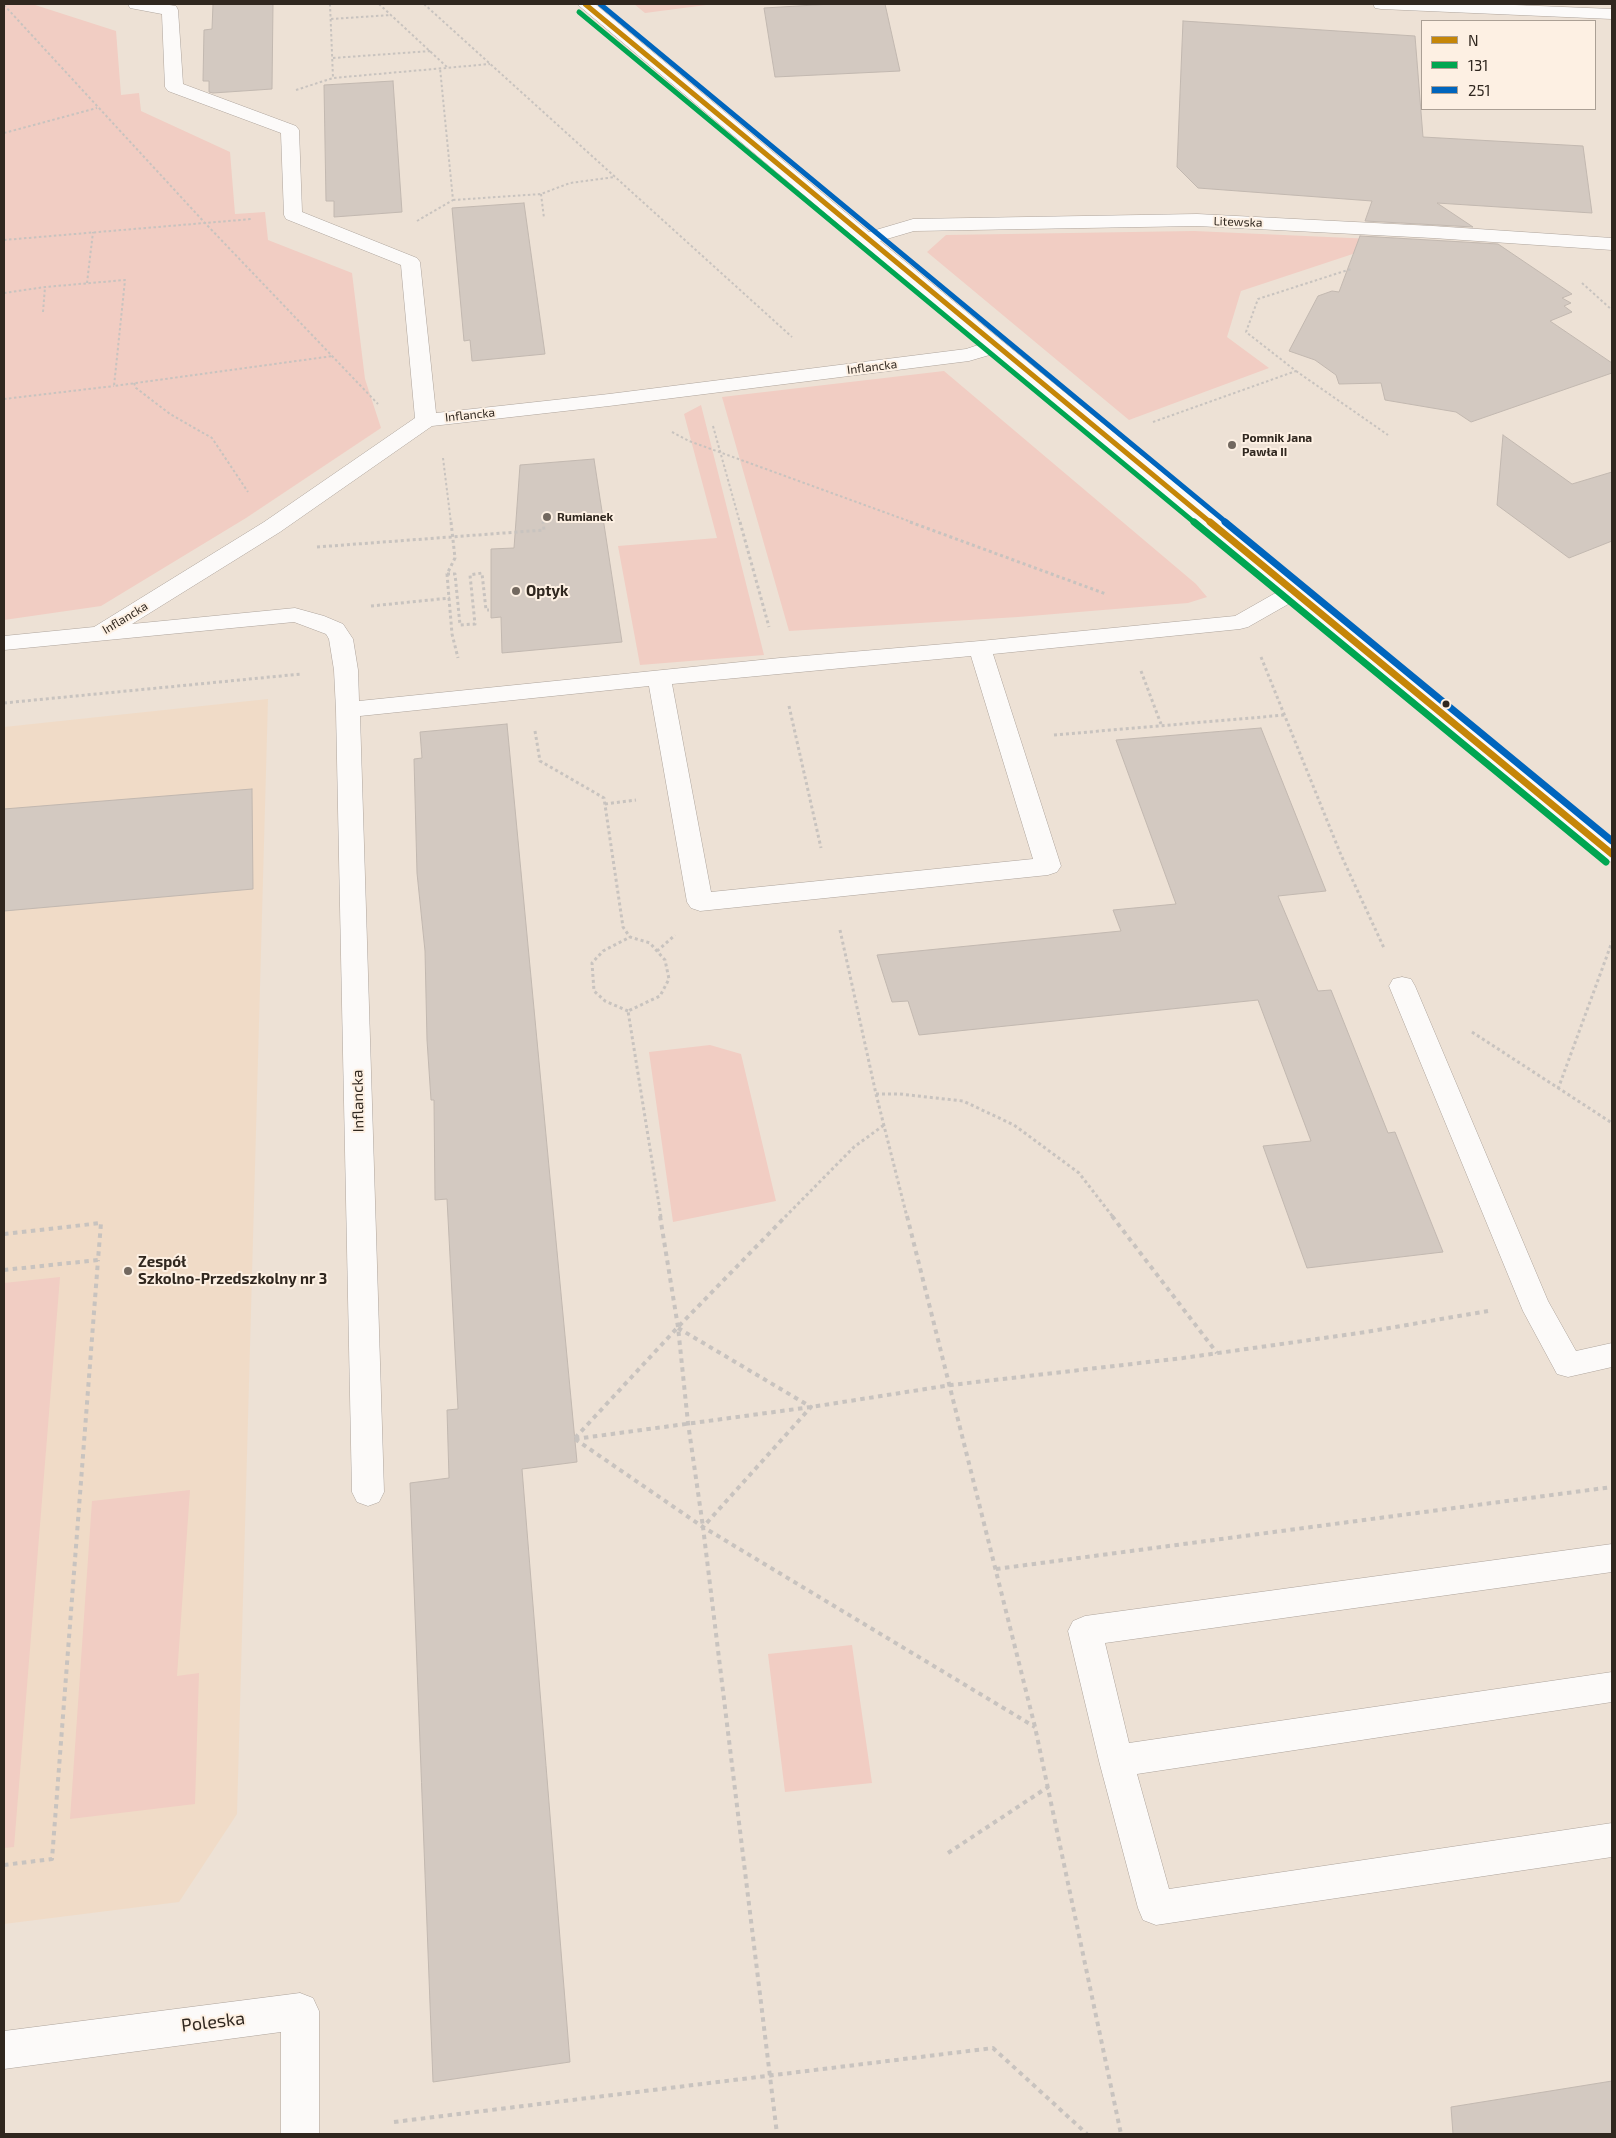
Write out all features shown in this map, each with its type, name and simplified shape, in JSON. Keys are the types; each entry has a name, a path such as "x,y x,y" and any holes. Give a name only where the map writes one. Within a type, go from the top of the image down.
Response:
{"street":[{"path":"136,4 170,10 174,87 290,130 293,215 410,262 420,424"},
{"path":"586,4 995,346 1612,854"},
{"path":"1381,4 1612,14"},
{"name":"Litewska","path":"866,239 913,225 1197,220 1433,232 1612,244"},
{"name":"Inflancka","path":"100,634 272,527 420,424 969,355 995,346"},
{"path":"348,710 780,665 980,648 1240,622 1294,592"},
{"name":"Inflancka","path":"4,643 295,614 335,629 341,639 346,670 348,710 368,1492"},
{"path":"659,678 700,902 1048,866 980,648"},
{"path":"1402,986 1534,1303 1568,1365 1612,1355"},
{"path":"1612,1558 1085,1631 1116,1762 1156,1908 1612,1840"},
{"path":"1116,1762 1612,1687"},
{"name":"Poleska","path":"4,2050 300,2011 300,2134"}],"path":[{"path":"330,4 333,78"},
{"path":"379,4 447,68"},
{"path":"424,4 832,372"},
{"path":"4,5 97,108 392,419 420,424 440,441 455,558 447,574 452,634 460,662"},
{"path":"4,11 9,11"},
{"path":"331,19 392,15"},
{"path":"333,58 431,51"},
{"path":"250,115 292,92 333,78 491,64"},
{"path":"440,68 453,200"},
{"path":"4,133 97,108"},
{"path":"373,247 453,200 541,194 570,183 616,177"},
{"path":"541,194 544,218"},
{"path":"4,240 293,215"},
{"path":"87,283 93,232"},
{"path":"1358,266 1258,299 1246,332 1296,371 1388,434"},
{"path":"4,293 45,287 124,280 114,386"},
{"path":"1580,281 1612,310"},
{"path":"43,312 45,287"},
{"path":"4,399 334,356"},
{"path":"1151,423 1296,371"},
{"path":"134,383 136,388 170,414 212,438 272,527 290,549 544,530 543,521"},
{"path":"702,388 780,665 876,1094 1036,1727 1121,2134"},
{"path":"608,400 689,441 721,451 1158,613 1167,630"},
{"path":"447,574 455,574 460,625 475,624 470,575 482,573 486,610 489,610"},
{"path":"1240,622 1253,638 1341,855 1402,986"},
{"path":"1126,634 1161,724"},
{"path":"4,703 346,670"},
{"path":"531,691 540,761 604,798 623,927 630,938"},
{"path":"1008,740 1161,724 1284,715"},
{"path":"630,938 650,943 665,960 669,979 660,996 628,1011 605,1001 594,990 592,963 603,951 630,938"},
{"path":"1558,1089 1612,942"},
{"path":"628,1011 678,1327 688,1423 703,1527 777,2134"},
{"path":"1468,1029 1612,1123"},
{"path":"876,1094 900,1094 963,1102 1014,1125 1079,1173 1217,1353"},
{"path":"575,1439 678,1327 854,1147 884,1125"},
{"path":"4,1234 101,1223 52,1859 4,1865"},
{"path":"4,1270 98,1260"},
{"path":"575,1439 811,1408 951,1385 1217,1353 1366,1332 1534,1303"},
{"path":"678,1327 811,1408"},
{"path":"703,1527 811,1408"},
{"path":"575,1439 703,1527 1036,1727"},
{"path":"996,1569 1612,1488"},
{"path":"948,1853 1048,1786"},
{"path":"394,2122 993,2048 1087,2134"}],"shaded area":[{"path":"4,4 32,4 116,31 121,95 139,93 141,111 230,152 235,214 265,212 268,240 352,273 365,379 381,428 246,518 101,606 4,620"},
{"path":"634,4 714,4 645,13"},
{"path":"1194,231 1395,240 1241,291 1227,337 1269,368 1129,420 927,252 946,235"},
{"path":"944,371 1196,584 1207,597 1188,603 1018,617 789,631 722,397"},
{"path":"701,405 764,655 640,665 618,546 717,538 684,414"},
{"name":"Zespół Szkolno-Przedszkolny nr 3","path":"268,699 237,1814 179,1902 4,1924 4,727"},
{"path":"710,1045 741,1054 776,1201 673,1222 649,1052"},
{"path":"60,1277 14,1847 4,1848 4,1283"},
{"path":"190,1490 177,1676 199,1673 195,1804 70,1819 92,1501"},
{"path":"852,1645 872,1783 785,1792 768,1654"}],"building":[{"path":"213,4 273,4 272,89 209,92 209,81 203,81 204,30 212,29"},
{"path":"832,4 885,4 900,71 775,77 764,8"},
{"path":"1183,21 1415,36 1423,137 1583,146 1592,213 1437,203 1473,227 1365,221 1372,201 1198,188 1177,167"},
{"path":"393,81 402,212 334,217 334,201 326,201 324,85"},
{"path":"524,203 545,354 472,361 470,340 464,341 452,208"},
{"path":"1360,236 1498,244 1572,294 1562,298 1571,303 1564,306 1572,312 1550,321 1612,363 1612,373 1471,422 1456,412 1385,400 1381,383 1339,384 1336,375 1315,360 1289,351 1318,296 1332,291 1339,292"},
{"path":"1503,435 1572,484 1612,472 1612,541 1569,558 1497,505"},
{"path":"594,459 622,642 502,653 501,617 491,618 491,549 514,548 520,465"},
{"path":"507,724 577,1462 522,1469 570,2062 433,2082 410,1483 449,1478 447,1410 458,1409 447,1199 435,1200 434,1100 431,1100 427,1040 425,951 417,873 414,759 422,758 420,732"},
{"path":"1261,728 1326,891 1278,896 1318,991 1331,990 1388,1133 1395,1132 1443,1252 1307,1268 1263,1146 1311,1141 1258,1000 919,1035 908,1001 892,1002 877,955 1121,931 1113,910 1176,904 1116,740"},
{"path":"252,789 253,889 4,911 4,809"},
{"path":"1612,2081 1612,2134 1453,2134 1451,2107"}],"transit line":[{"name":"N","path":"585,4 866,239 1612,854"},
{"name":"251","path":"600,4 872,231 1612,841"},
{"name":"131","path":"579,12 860,247 1606,862"}],"place":[{"name":"Pomnik Jana Pawła II","path":"1232,445"},
{"name":"Rumianek","path":"547,517"},
{"name":"Optyk","path":"516,591"},
{"name":"Zespół Szkolno-Przedszkolny nr 3","path":"128,1271"}]}
